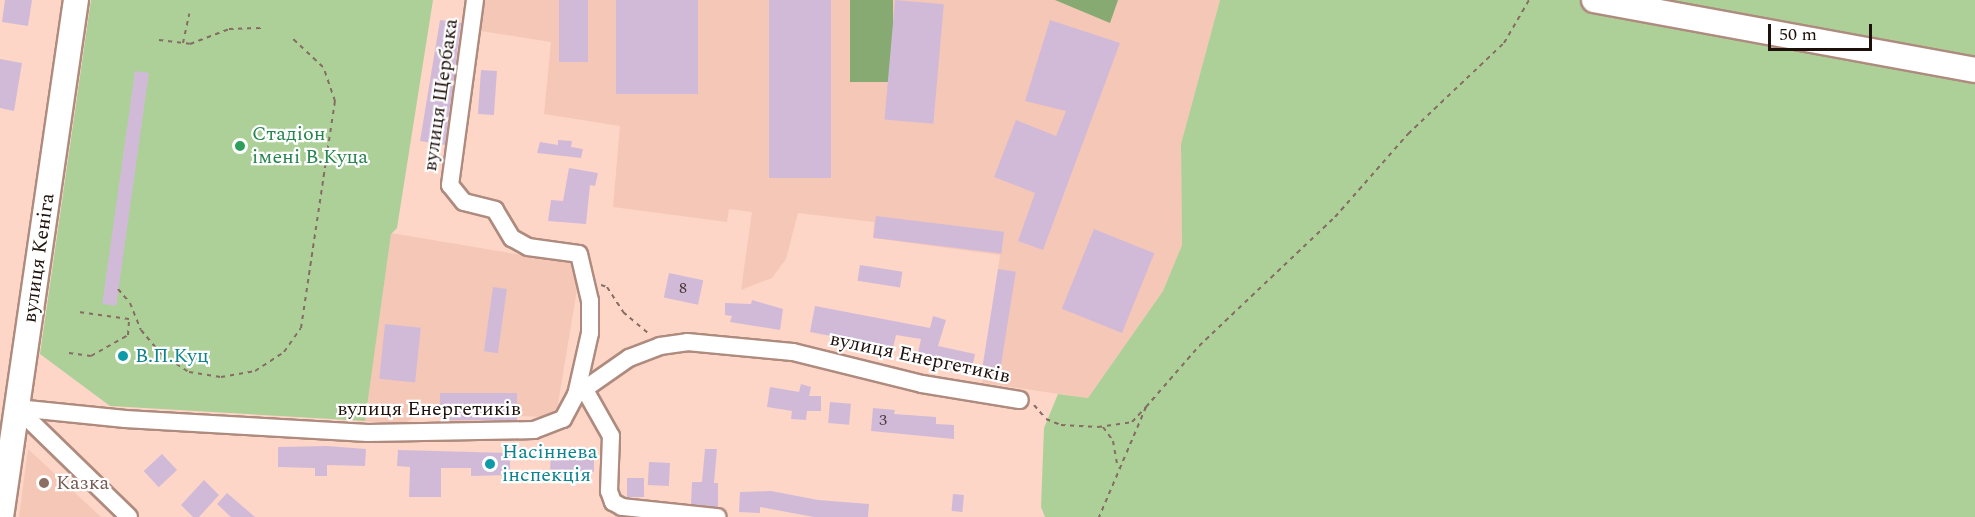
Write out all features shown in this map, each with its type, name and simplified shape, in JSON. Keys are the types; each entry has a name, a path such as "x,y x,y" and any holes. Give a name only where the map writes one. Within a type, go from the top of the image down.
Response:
{"main road":[{"name":"вулиця Кеніга","path":"1,517 76,0"},
{"path":"1594,0 1975,69"}],"street":[{"name":"вулиця Щербака","path":"475,0 450,185 464,202 495,210 512,238 528,248 579,254 587,280 590,333 580,392"},
{"name":"вулиця Енергетиків","path":"17,408 125,419 368,433 534,430 563,418 580,392 629,358 676,344 700,342 785,351 922,384 1020,400"},
{"path":"580,392 611,436 609,491 613,502 622,507 717,517"},
{"path":"17,408 129,517"}],"path":[{"path":"1020,400 1031,403 1046,419 1061,425 1103,427 1132,422 1192,353 1335,217 1408,134 1504,43 1529,0"},
{"path":"183,43 189,14"},
{"path":"159,40 190,45 229,28 261,28"},
{"path":"118,290 130,303 141,330 161,354 189,372 221,376 255,371 284,352 301,328 335,101 323,67 292,38"},
{"path":"587,280 607,287 623,312 647,333 676,344"},
{"path":"69,353 91,356 128,335 129,319 78,312"},
{"path":"1100,517 1146,407"},
{"path":"1103,427 1113,441 1118,471"}],"shaded area":[{"path":"479,0 1220,0 1181,144 1182,245 1163,291 1088,398 982,383 1000,255 873,238 874,222 798,213 786,259 772,278 741,290 752,212 729,209 727,222 613,207 620,126 544,114 551,42 474,30"},
{"path":"391,233 581,265 557,410 546,417 517,416 517,420 440,422 440,417 427,415 414,417 403,425 365,421"},
{"name":"Казка","path":"28,449 101,517 19,517"}],"green space":[{"name":"Стадіон імені В.Куца","path":"91,0 433,0 397,228 391,234 365,421 110,406 40,354"},
{"path":"850,0 893,0 893,82 850,82"},
{"path":"1055,0 1118,0 1110,23"},
{"path":"1220,0 1975,0 1975,517 1045,517 1041,507 1044,428 1058,394 1088,398 1163,291 1182,245 1181,144"}],"building":[{"path":"5,0 32,0 28,26 2,22"},
{"path":"559,0 588,0 588,62 559,62"},
{"path":"616,0 698,0 698,94 616,94"},
{"path":"769,0 831,0 831,178 769,178"},
{"path":"895,0 944,4 933,124 885,120"},
{"path":"440,20 461,23 445,145 420,141"},
{"path":"1050,20 1120,43 1043,250 1018,241 1035,193 994,177 1016,120 1056,136 1066,111 1025,101"},
{"path":"0,59 22,63 14,111 0,108"},
{"path":"481,70 497,71 494,115 478,114"},
{"path":"135,71 149,73 116,306 102,304"},
{"path":"558,140 572,141 571,147 583,149 581,158 537,153 540,142 558,145"},
{"path":"569,168 598,173 595,186 590,185 586,224 548,221 551,200 563,201"},
{"path":"876,216 1004,232 1001,254 873,238"},
{"path":"1094,229 1154,253 1122,333 1062,309"},
{"path":"860,265 902,272 900,288 857,281"},
{"path":"998,269 1016,272 1000,369 983,366"},
{"path":"669,273 703,280 698,305 664,297"},
{"path":"493,287 507,289 498,353 484,351"},
{"path":"752,300 783,309 780,330 730,322 732,316 725,315 725,303 751,304"},
{"path":"815,306 930,328 933,316 946,320 938,346 975,354 971,373 916,362 921,339 896,335 893,348 873,344 871,352 856,349 857,341 810,332"},
{"path":"385,324 421,328 415,382 379,379"},
{"path":"801,384 811,387 809,396 821,396 821,411 807,411 806,420 791,419 792,411 767,407 770,387 799,392"},
{"path":"440,393 517,393 517,420 440,420"},
{"path":"830,402 851,404 849,425 828,423"},
{"path":"873,408 895,410 894,414 936,417 936,424 954,425 954,439 871,431"},
{"path":"327,446 366,449 365,466 327,465 327,476 315,476 315,468 278,467 278,447"},
{"path":"564,448 576,448 576,454 594,454 594,472 550,471 551,453 564,453"},
{"path":"705,449 717,449 714,483 718,483 718,507 691,504 692,482 702,482"},
{"path":"398,450 510,453 510,475 471,476 471,468 441,468 441,497 409,497 410,467 397,466"},
{"path":"162,454 177,470 159,487 144,471"},
{"path":"649,462 670,463 669,486 648,485"},
{"path":"627,478 644,478 644,497 627,497"},
{"path":"204,480 219,495 199,517 193,517 181,505"},
{"path":"771,491 818,500 869,504 868,517 814,517 760,507 760,513 739,512 740,492"},
{"path":"227,493 255,517 231,517 217,504"},
{"path":"953,494 964,495 962,512 952,511"}],"place":[{"name":"Стадіон імені В.Куца","path":"240,146"},
{"name":"В.П.Куц","path":"123,356"},
{"name":"Насіннева інспекція","path":"490,464"},
{"name":"Казка","path":"44,483"}]}
